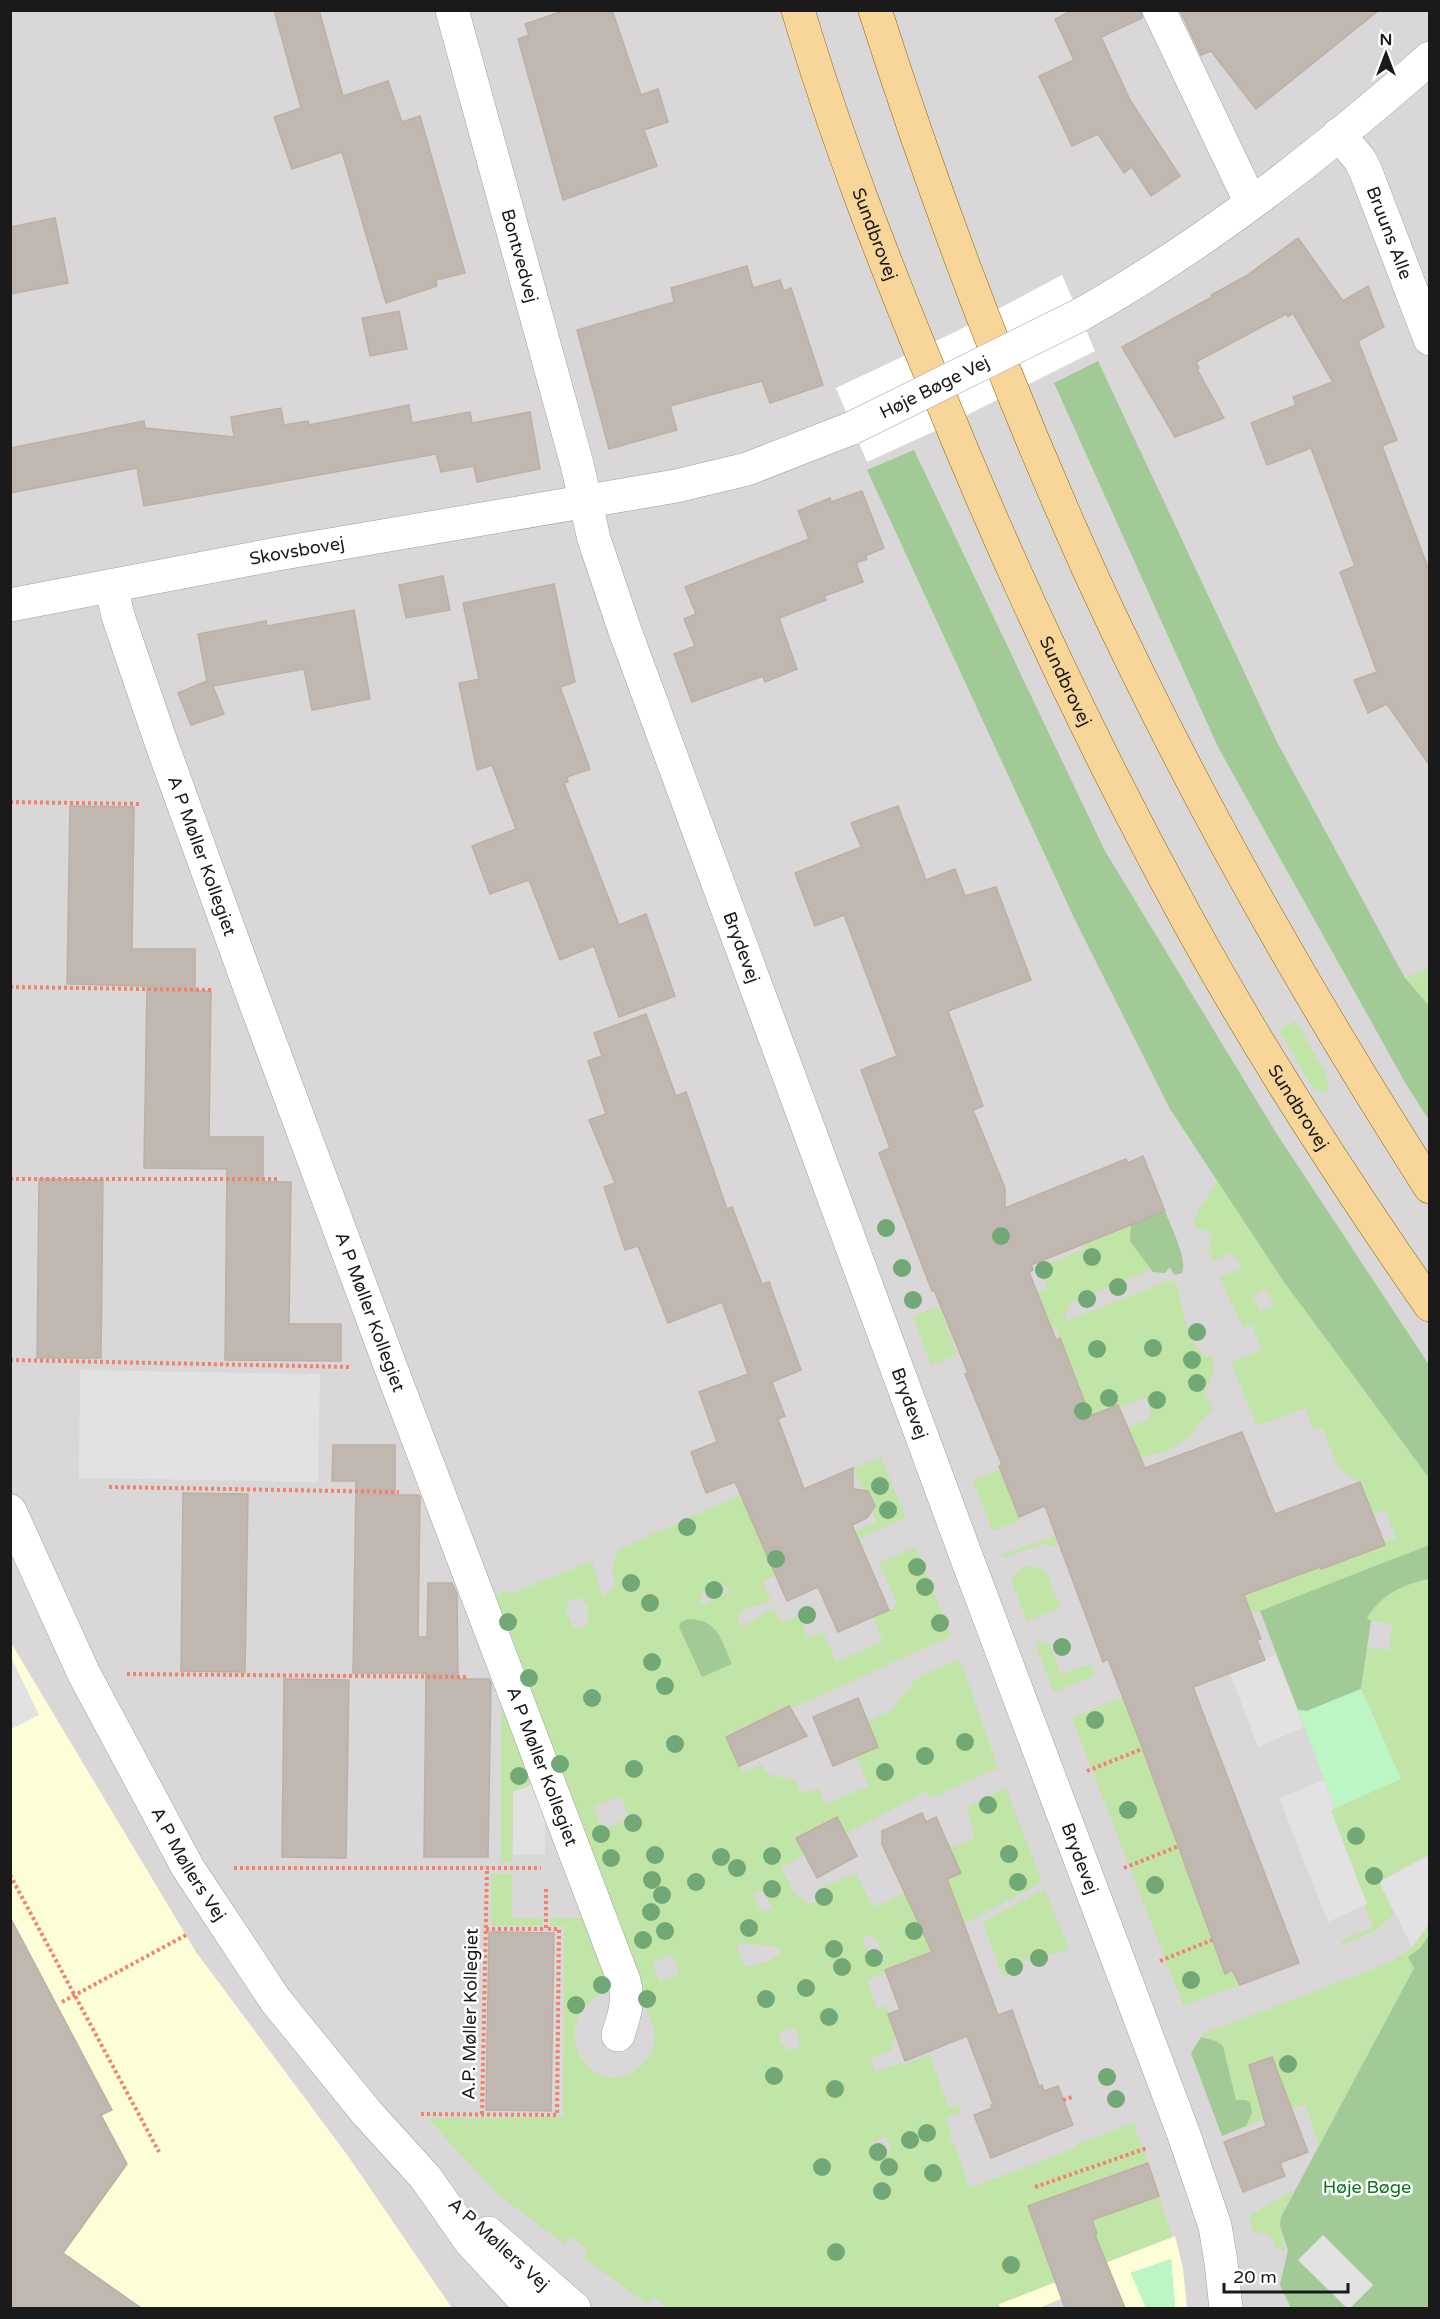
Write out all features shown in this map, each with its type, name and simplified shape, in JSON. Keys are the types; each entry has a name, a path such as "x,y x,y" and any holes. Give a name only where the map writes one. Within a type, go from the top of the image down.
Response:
{"main road":[{"name":"Sundbrovej","path":"798,10 855,185 911,328 968,468 1068,687 1182,908 1236,1004 1339,1170 1430,1305"},
{"path":"875,10 928,173 964,271 1053,488 1095,582 1161,718 1232,855 1322,1016 1430,1187"},
{"path":"898,10 964,271"}],"street":[{"name":"Bontvedvej","path":"452,10 586,502"},
{"path":"1159,10 1251,203"},
{"name":"Høje Bøge Vej","path":"586,502 634,495 726,475 802,449 852,428 1080,315 1167,264 1251,203 1430,58"},
{"name":"Bruuns Alle","path":"1339,134 1360,160 1366,172 1430,339"},
{"name":"Skovsbovej","path":"10,605 289,552 586,502"},
{"name":"Brydevej","path":"586,502 594,539 625,631 966,1556 1207,2197 1219,2244 1226,2308"},
{"name":"A P Møller Kollegiet","path":"111,586 118,616 251,991 627,1990 627,2008 618,2035"},
{"name":"A P Møllers Vej","path":"10,1511 84,1674 188,1868 276,2001 367,2113 426,2178 574,2308"},
{"name":"A P Møllers Vej","path":"426,2178 470,2241 532,2308"}],"path":[{"path":"10,802 183,804"},
{"path":"10,987 251,991"},
{"path":"10,1179 320,1178"},
{"path":"10,1360 391,1368"},
{"path":"109,1487 440,1493"},
{"path":"84,1674 510,1677"},
{"path":"1053,1785 1142,1749"},
{"path":"1089,1882 1179,1846"},
{"path":"188,1868 545,1868 577,1857"},
{"name":"A.P. Møller Kollegiet","path":"487,1868 482,2114 557,2115 559,1929 546,1929"},
{"path":"486,1929 546,1929 545,1868"},
{"path":"10,1875 159,2152"},
{"path":"62,2002 220,1916"},
{"path":"1124,1975 1212,1940"},
{"path":"1063,2100 1072,2097"},
{"path":"432,2113 482,2114"},
{"path":"1035,2187 1143,2149"}],"shaded area":[{"path":"11,11 1429,11 1429,2308 11,2308"},
{"path":"80,1370 320,1374 318,1482 79,1478"},
{"path":"10,1641 196,1952 348,2156 452,2308 11,2308"},
{"path":"10,1655 39,1715 11,1729 10,1729"},
{"path":"1276,1655 1304,1727 1258,1747 1230,1673"},
{"path":"1361,1689 1401,1779 1335,1808 1298,1710 1307,1711"},
{"path":"1324,1780 1335,1808 1331,1811 1367,1904 1328,1922 1279,1798"},
{"path":"536,1783 545,1806 545,1854 513,1855 513,1792"},
{"path":"1427,1856 1430,1858 1429,1924 1412,1947 1379,1882"},
{"path":"1323,2235 1373,2285 1350,2308 1347,2308 1298,2260"},
{"path":"1175,2236 1183,2268 1187,2308 1175,2308 1171,2259 1131,2273 1146,2308 1122,2308 1124,2307 1112,2278 1039,2308 1000,2308 998,2304"},
{"path":"1171,2259 1175,2308 1146,2308 1131,2273"}],"green space":[{"path":"1098,361 1277,742 1405,978 1429,1006 1429,1120 1406,1084 1218,747 1054,383"},
{"path":"914,450 1105,851 1275,1131 1429,1365 1429,1478 1284,1282 1170,1109 1075,920 867,470"},
{"path":"1429,968 1429,976 1426,977 1429,984 1429,1006 1405,978"},
{"path":"1296,1021 1325,1073 1328,1081 1327,1090 1324,1092 1313,1088 1279,1030"},
{"path":"1218,1181 1284,1282 1429,1478 1429,1545 1240,1619 1242,1592 1320,1567 1322,1569 1385,1545 1384,1542 1396,1538 1385,1510 1373,1514 1360,1482 1339,1469 1322,1428 1314,1430 1305,1408 1257,1426 1231,1363 1262,1349 1252,1325 1243,1328 1220,1277 1241,1269 1232,1253 1213,1261 1208,1251 1212,1238 1210,1233 1197,1227 1194,1221","holes":["1266,1289 1274,1306 1260,1312 1253,1295"]},
{"path":"1165,1211 1183,1259 1182,1273 1174,1275 1170,1267 1165,1273 1153,1272 1130,1241 1131,1224"},
{"path":"1131,1224 1130,1241 1152,1269 1071,1303 1065,1316 1066,1321 1171,1280 1177,1284 1189,1334 1207,1358 1211,1354 1214,1366 1205,1392 1213,1409 1200,1420 1193,1434 1165,1452 1137,1458 1105,1438 1149,1419 1151,1412 1145,1397 1119,1408 1117,1405 1071,1424 1079,1386 1055,1326 1051,1328 1033,1294 1048,1288 1039,1268 1085,1249 1083,1243"},
{"path":"938,1307 957,1355 931,1365 913,1316"},
{"path":"881,1457 906,1518 762,1581 771,1601 742,1610 737,1621 745,1625 774,1608 781,1622 799,1617 808,1638 823,1632 836,1662 883,1641 873,1617 894,1608 897,1602 879,1563 916,1547 951,1636 791,1709 789,1706 735,1731 726,1738 743,1772 762,1765 768,1774 796,1781 800,1791 809,1792 818,1788 825,1804 869,1786 856,1756 878,1747 867,1722 892,1710 906,1690 909,1690 913,1682 921,1676 960,1659 998,1768 933,1797 930,1797 927,1791 781,1867 794,1893 808,1904 828,1900 829,1897 822,1888 856,1873 871,1904 878,1906 904,1893 906,1897 960,1873 950,1849 973,1839 974,1831 969,1815 970,1805 1006,1788 1042,1882 964,1924 934,1951 885,1969 886,1972 867,1980 877,2009 886,2006 896,2034 921,2030 890,2042 893,2049 870,2059 875,2072 929,2055 949,2107 958,2104 961,2112 945,2118 953,2138 949,2139 950,2143 954,2142 969,2188 1076,2148 1076,2145 1135,2122 1138,2128 1135,2129 1148,2163 1117,2211 1159,2196 1172,2237 999,2304 1000,2308 668,2308 653,2297 647,2304 583,2257 587,2249 570,2236 564,2244 499,2195 427,2118 563,2117 564,1926 550,1926 549,1918 585,1918 612,1989 588,2004 577,2022 575,2040 581,2057 593,2070 609,2077 627,2075 645,2062 654,2041 654,2028 494,1596 508,1590 510,1594 592,1561 603,1596 613,1588 615,1580 612,1569 617,1550 741,1495 818,1550 877,1522 868,1491 863,1490 853,1468","holes":["713,1583 725,1585 731,1591 702,1605 701,1595","574,1598 582,1599 587,1605 588,1623 582,1629 574,1627 567,1615 567,1603","621,1796 629,1819 602,1830 593,1806","764,1890 772,1908 761,1912 753,1895","870,1935 876,1939 886,1959 875,1965 863,1942 864,1938","742,1943 778,1947 781,1952 765,1962 745,1966 737,1945","671,1954 680,1974 660,1982 652,1963","790,2028 796,2030 800,2044 797,2048 789,2050 780,2038 780,2032","887,2136 890,2150 880,2156 872,2142"]},
{"path":"1000,1469 1021,1520 993,1531 973,1481"},
{"path":"1109,1518 1056,1539 1058,1544 1049,1547 1046,1543 1003,1558 1002,1554"},
{"path":"1429,1545 1429,1579 1393,1592 1379,1603 1367,1618 1371,1621 1361,1689 1307,1711 1298,1710 1260,1611"},
{"path":"1031,1565 1050,1574 1048,1578 1061,1608 1027,1621 1011,1580 1019,1569"},
{"path":"1429,1579 1429,1858 1427,1856 1380,1882 1394,1914 1377,1930 1343,1945 1341,1941 1373,1927 1364,1906 1367,1904 1331,1810 1401,1779 1361,1689 1368,1647 1389,1650 1392,1624 1366,1619 1385,1597 1410,1584"},
{"path":"688,1619 706,1623 717,1632 732,1664 702,1677 679,1627 681,1622"},
{"path":"1048,1641 1061,1674 1090,1664 1095,1676 1054,1692 1035,1643"},
{"path":"501,1686 536,1783 513,1792 512,1861 501,1862"},
{"path":"1123,1697 1151,1740 1141,1744 1142,1749 1225,1973 1234,1969 1240,1985 1185,2005 1183,2005 1072,1718"},
{"path":"491,1874 512,1874 512,1918 542,1918 542,1926 491,1925"},
{"path":"1045,1889 1069,1949 1055,1954 1032,1954 1022,1963 1009,1960 1005,1969 1008,1976 1003,1977 983,1922"},
{"path":"1429,1924 1428,1934 1423,1943 1409,1957 1414,1968 1319,2145 1305,2104 1246,2126 1252,2113 1245,2100 1236,2100 1223,2046 1200,2035 1389,1963 1412,1947"},
{"name":"Høje Bøge","path":"1429,1935 1429,2308 1350,2308 1373,2285 1298,2260 1347,2308 1291,2308 1280,2285 1288,2250 1280,2226 1281,2217 1414,1968 1408,1957 1420,1948"},
{"path":"1201,2037 1216,2041 1223,2046 1236,2100 1250,2102 1252,2113 1246,2126 1222,2136 1191,2053"},
{"path":"1294,2190 1281,2217 1284,2251 1275,2246 1270,2236 1253,2232 1249,2219 1250,2215"}],"pier":[{"path":"1062,275 1095,351 937,430 867,462 836,388 957,331"}],"building":[{"path":"274,10 319,10 343,96 388,81 402,122 420,116 465,273 436,280 437,286 386,303 342,152 292,169 274,117 301,108"},
{"path":"566,10 612,10 641,95 658,89 668,122 644,130 657,166 563,200 518,39 529,35 525,24"},
{"path":"1073,10 1141,10 1142,18 1101,37 1130,100 1180,176 1151,196 1132,167 1124,173 1098,134 1072,146 1039,76 1074,60 1055,19"},
{"path":"1180,10 1379,10 1256,109 1211,51 1201,55"},
{"path":"55,218 68,283 10,294 10,227"},
{"path":"1298,238 1343,301 1368,286 1384,327 1358,341 1397,440 1382,446 1430,573 1430,766 1387,704 1368,713 1354,680 1377,672 1340,572 1355,566 1311,448 1267,465 1251,423 1296,405 1293,397 1333,382 1293,313 1288,317 1286,314 1196,362 1199,368 1197,369 1224,418 1175,437 1122,347 1246,276"},
{"path":"747,266 753,288 780,280 784,291 791,288 823,385 770,403 762,381 670,406 677,430 609,449 577,330 674,302 671,288"},
{"path":"399,311 407,349 370,356 362,318"},
{"path":"409,405 412,423 470,412 472,423 530,412 540,469 477,482 474,466 441,472 436,454 144,506 137,468 10,493 10,448 144,421 145,428 234,437 231,417 281,408 284,425 308,421 309,425"},
{"path":"862,491 884,548 865,556 867,559 856,563 863,582 824,596 826,600 779,618 797,669 765,682 763,676 692,702 674,654 695,646 684,619 696,614 685,587 809,539 798,511 830,498 831,502"},
{"path":"443,576 450,610 406,618 399,585"},
{"path":"554,584 575,682 560,687 590,769 567,777 568,782 564,783 619,925 646,914 675,996 619,1017 594,946 560,960 529,880 490,894 472,846 516,829 492,765 477,770 459,683 479,679 463,603"},
{"path":"354,610 370,699 312,710 304,669 213,686 224,714 191,725 178,693 207,681 198,634 266,621 267,626"},
{"path":"70,806 134,807 132,949 195,949 195,991 211,991 209,1137 263,1137 263,1182 291,1182 289,1324 341,1324 341,1361 225,1360 227,1169 144,1168 147,986 67,984"},
{"path":"898,806 926,880 955,869 965,896 996,887 1031,980 948,1011 983,1106 973,1110 1005,1188 1005,1208 1126,1159 1128,1163 1143,1156 1165,1211 1031,1265 1033,1270 1029,1272 1056,1340 1060,1338 1090,1416 1118,1405 1145,1468 1242,1432 1275,1514 1360,1482 1385,1545 1244,1595 1261,1639 1257,1640 1265,1660 1193,1687 1299,1963 1240,1985 1232,1970 1225,1974 1139,1739 1108,1659 1103,1662 1045,1506 1019,1517 999,1466 1002,1465 965,1374 968,1373 934,1290 932,1291 879,1153 890,1148 861,1070 897,1056 844,915 815,926 795,873 861,847 851,823"},
{"path":"646,1014 676,1096 686,1092 727,1209 732,1207 762,1284 769,1282 801,1370 772,1382 785,1416 778,1419 804,1489 853,1468 853,1489 868,1491 875,1506 867,1518 852,1525 889,1610 838,1632 818,1587 787,1601 735,1482 706,1493 691,1452 717,1442 699,1392 748,1374 722,1302 668,1323 638,1246 625,1250 604,1187 615,1183 589,1120 606,1114 588,1061 602,1056 594,1033"},
{"path":"39,1179 103,1180 101,1358 37,1358"},
{"path":"333,1445 395,1445 395,1495 419,1495 420,1497 418,1637 427,1637 428,1583 452,1583 457,1594 458,1679 489,1679 491,1683 488,1857 424,1857 426,1673 353,1673 356,1481 332,1481"},
{"path":"183,1493 248,1494 245,1672 181,1671"},
{"path":"284,1679 349,1680 346,1858 282,1857"},
{"path":"858,1698 878,1747 833,1766 813,1717"},
{"path":"789,1706 807,1736 739,1766 726,1737"},
{"path":"922,1813 926,1822 936,1817 961,1873 947,1879 998,2015 1012,2010 1039,2086 1042,2085 1044,2091 1058,2086 1073,2125 991,2158 974,2115 992,2108 993,2104 967,2036 905,2061 888,2014 900,2010 885,1970 932,1952 882,1844 882,1831"},
{"path":"837,1817 857,1856 817,1878 796,1838"},
{"path":"10,1917 112,2110 101,2115 127,2164 63,2253 141,2308 10,2308"},
{"path":"489,1932 554,1933 551,2111 486,2110"},
{"path":"1272,2057 1308,2152 1280,2163 1285,2176 1243,2192 1224,2142 1266,2126 1249,2065"},
{"path":"1148,2163 1159,2196 1092,2220 1097,2234 1095,2235 1125,2308 1065,2308 1028,2206"}]}
